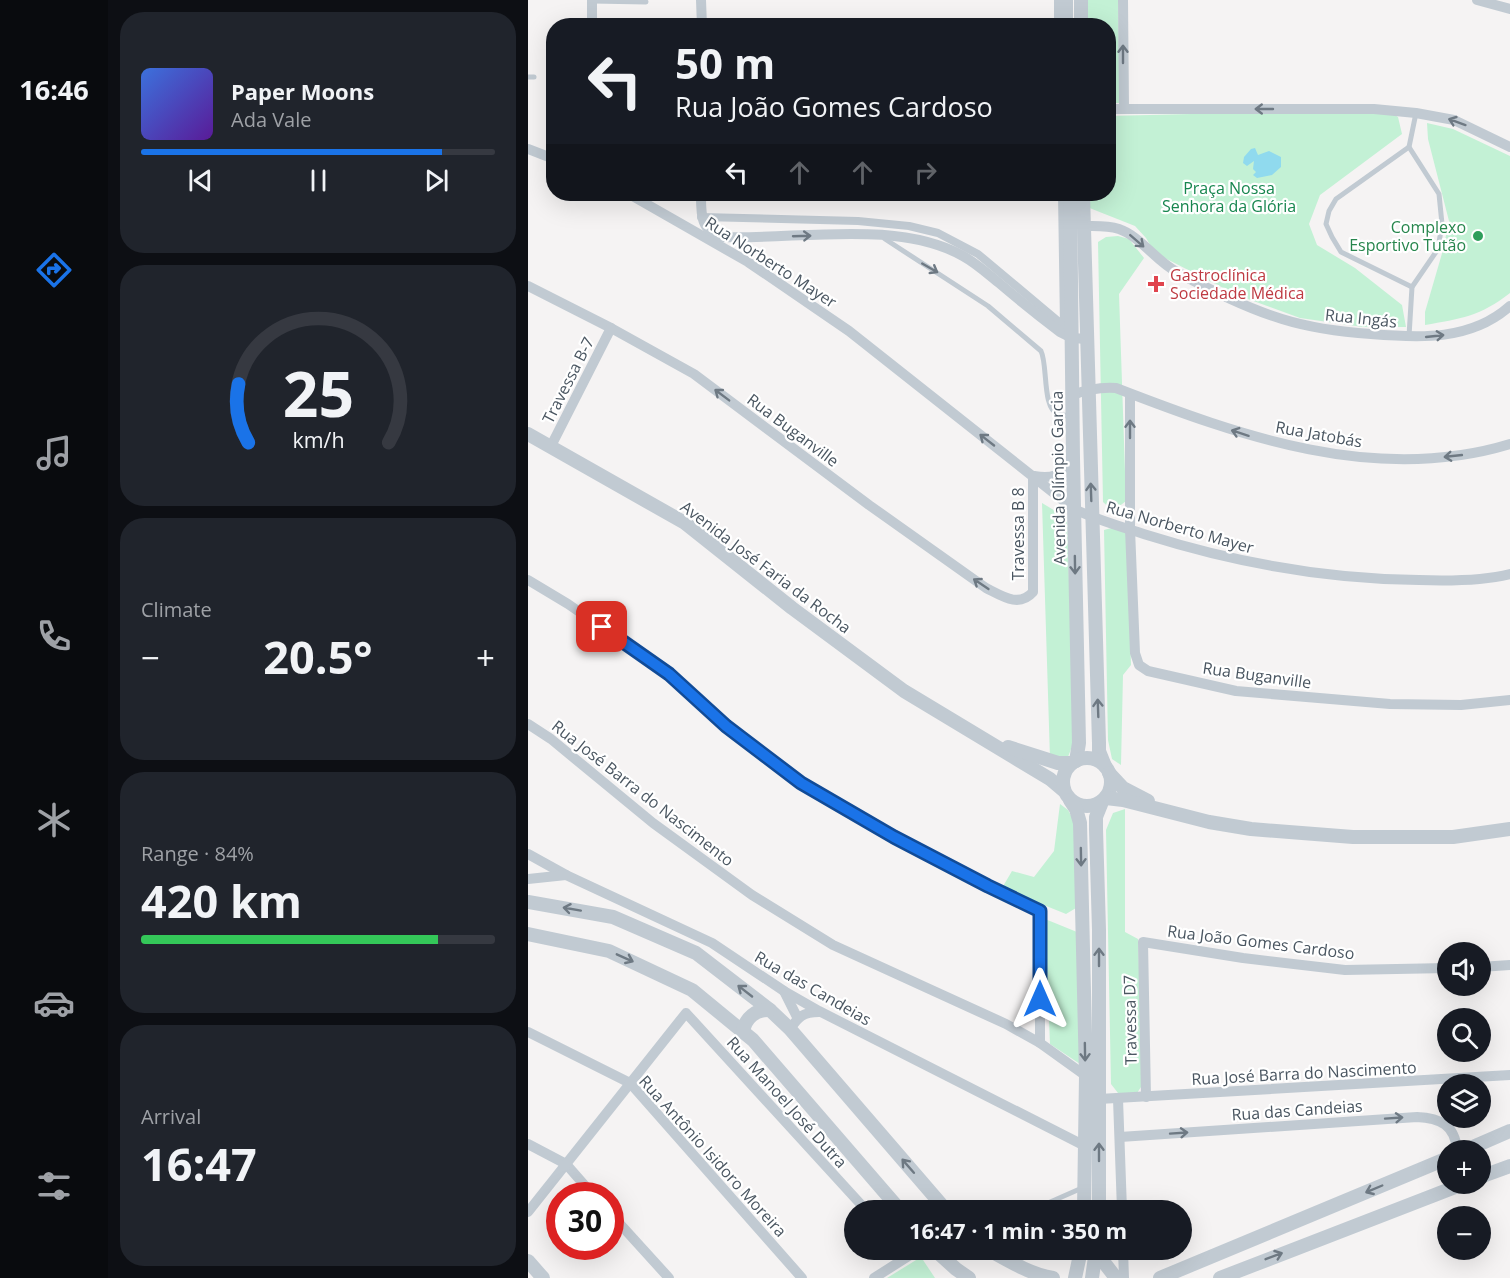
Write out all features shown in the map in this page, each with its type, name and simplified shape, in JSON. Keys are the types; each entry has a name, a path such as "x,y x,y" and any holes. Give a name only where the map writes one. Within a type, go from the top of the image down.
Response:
{"street":[{"path":"592,0 592,18"},
{"path":"701,0 702,18"},
{"path":"1058,0 1058,18"},
{"path":"1066,0 1066,18"},
{"path":"1081,0 1081,18"},
{"path":"1123,0 1124,108"},
{"path":"1477,0 1510,9"},
{"path":"1116,108 1374,109 1416,112 1454,120 1510,147"},
{"path":"528,150 546,156"},
{"name":"Rua Norberto Mayer","path":"641,201 748,262 849,331 1074,509 1091,517 1197,551 1251,564 1316,574 1377,580 1433,581 1510,574"},
{"path":"701,201 701,217 707,230 717,236 743,238 853,234 919,240 942,246 963,256 1060,332 1079,338 1083,201"},
{"path":"683,224 701,217 858,221 909,226 938,233 978,254 1065,326 1062,201"},
{"name":"Avenida Olímpio Garcia","path":"1070,201 1079,338 1088,389 1099,751 1107,769"},
{"name":"Rua Ingás","path":"1083,226 1119,229 1129,234 1174,271 1280,319 1319,329 1409,338 1435,337 1467,330 1498,316 1510,306"},
{"path":"743,238 741,249 748,262"},
{"name":"Rua Buganville","path":"528,286 694,374 869,505 987,588 1007,598 1020,601 1032,592"},
{"name":"Travessa B-7","path":"551,446 611,328"},
{"name":"Avenida Olímpio Garcia","path":"1074,762 1079,743 1073,395 1079,338"},
{"name":"Rua Jatobás","path":"1073,395 1088,389 1109,387 1261,440 1326,454 1382,459 1433,458 1481,453 1510,444"},
{"path":"1130,393 1130,529"},
{"name":"Avenida José Faria da Rocha","path":"528,434 685,523 792,608 904,691 1050,779 1067,795"},
{"path":"1033,476 1046,479 1055,477 1073,458"},
{"name":"Travessa B 8","path":"1032,592 1033,476"},
{"name":"Rua Buganville","path":"1130,529 1135,653 1138,665 1148,671 1236,691 1279,696 1390,704 1461,705 1510,700"},
{"path":"528,580 568,604 669,674 726,726 801,783 894,837 1040,911 1040,1043"},
{"name":"Rua José Barra do Nascimento","path":"528,724 551,739 653,823 752,895 833,945 1006,1024 1040,1043 1086,1076"},
{"name":"Avenida José Faria da Rocha","path":"978,736 1058,764 1074,762"},
{"path":"1084,1200 1086,1076 1080,823 1076,809 1067,795 1063,775 1074,762 1091,758 1107,769 1123,788 1177,814"},
{"path":"1099,1200 1099,930 1096,817 1110,790 1111,781 1107,769"},
{"path":"1067,795 1078,805 1086,807 1104,800 1123,800 1209,822 1251,829 1353,837 1453,837 1510,829"},
{"name":"Rua das Candeias","path":"528,854 566,875 712,943 784,991 819,1011 1085,1146"},
{"path":"528,879 566,875"},
{"path":"528,902 613,916 696,953 770,1010 793,1023 938,1200"},
{"path":"528,934 609,951 692,990 753,1040 891,1200"},
{"name":"Rua João Gomes Cardoso","path":"1143,942 1243,958 1345,970 1437,968"},
{"name":"Travessa D7","path":"1143,942 1146,1097"},
{"path":"1491,967 1510,966"},
{"path":"784,991 793,1023"},
{"path":"743,1032 750,1016 763,1010 770,1010"},
{"path":"793,1023 808,1012 819,1011"},
{"name":"Rua Manoel José Dutra","path":"630,1083 686,1013 857,1200"},
{"name":"Rua Antônio Isidoro Moreira","path":"528,1032 630,1083 802,1278"},
{"name":"Rua José Barra do Nascimento","path":"1099,1099 1510,1075"},
{"path":"528,1212 630,1083"},
{"path":"1118,1099 1122,1200"},
{"name":"Rua das Candeias","path":"1120,1137 1417,1117 1441,1122 1453,1135 1454,1140"},
{"path":"1489,1140 1510,1131"},
{"path":"528,1144 566,1164 582,1182"},
{"path":"1160,1278 1437,1163"},
{"path":"1491,1173 1510,1166"},
{"path":"1220,1278 1437,1194"},
{"path":"624,1228 669,1278"},
{"path":"874,1278 896,1260"},
{"path":"946,1260 969,1278"},
{"path":"1008,1260 1042,1276 1053,1278"},
{"path":"1075,1278 1079,1260"},
{"path":"1092,1278 1095,1260"},
{"path":"1103,1260 1116,1278"},
{"path":"1123,1260 1124,1278"},
{"path":"528,1262 536,1276"}],"lane":[{"path":"592,0 646,2"},
{"path":"1409,338 1412,287 1438,249 1442,224 1438,194 1409,147 1416,112"},
{"path":"1409,147 1336,199 1329,211 1326,224 1341,252 1412,287"},
{"path":"882,236 988,306 1027,337 1045,358 1051,409 1057,414 1073,415"},
{"path":"1055,1200 1084,1187"},
{"path":"1015,1264 1017,1260"}],"green space":[{"path":"1085,0 1118,0 1120,103 1116,103 1116,18 1085,18"},
{"name":"Praça Nossa Senhora da Glória","path":"1389,112 1398,117 1402,134 1320,195 1309,224 1317,245 1355,268 1402,305 1406,327 1363,327 1300,318 1237,295 1155,253 1135,226 1087,207 1087,201 1116,201 1116,116"},
{"name":"Complexo Esportivo Tutão","path":"1427,123 1453,129 1510,156 1510,293 1480,312 1425,325 1425,312 1449,221 1428,139"},
{"path":"1118,236 1129,239 1144,258 1119,294 1126,501 1113,511 1103,502 1098,242 1106,237"},
{"path":"1042,503 1067,518 1074,741 1068,757 1050,758"},
{"path":"1115,527 1127,534 1131,665 1123,675 1121,765 1112,759 1108,740 1104,530"},
{"path":"1060,804 1068,810 1076,825 1076,908 1066,914 1002,888 1012,871 1034,877 1054,851"},
{"path":"1125,809 1125,932 1138,939 1143,1084 1137,1093 1118,1093 1111,1084 1106,830 1113,813"},
{"path":"1045,919 1077,932 1080,1064 1050,1044"},
{"path":"916,1260 923,1260 935,1278 887,1278"}],"water":[{"path":"1255,148 1258,155 1269,151 1281,157 1281,167 1272,175 1257,178 1253,175 1256,172 1253,169 1254,161 1247,166 1243,163 1244,157"}],"place":[{"name":"Complexo Esportivo Tutão","path":"1478,236"},
{"name":"Gastroclínica Sociedade Médica","path":"1156,284"}],"route":[{"path":"602,627 669,674 726,726 801,783 894,837 1040,911 1040,999"}]}
